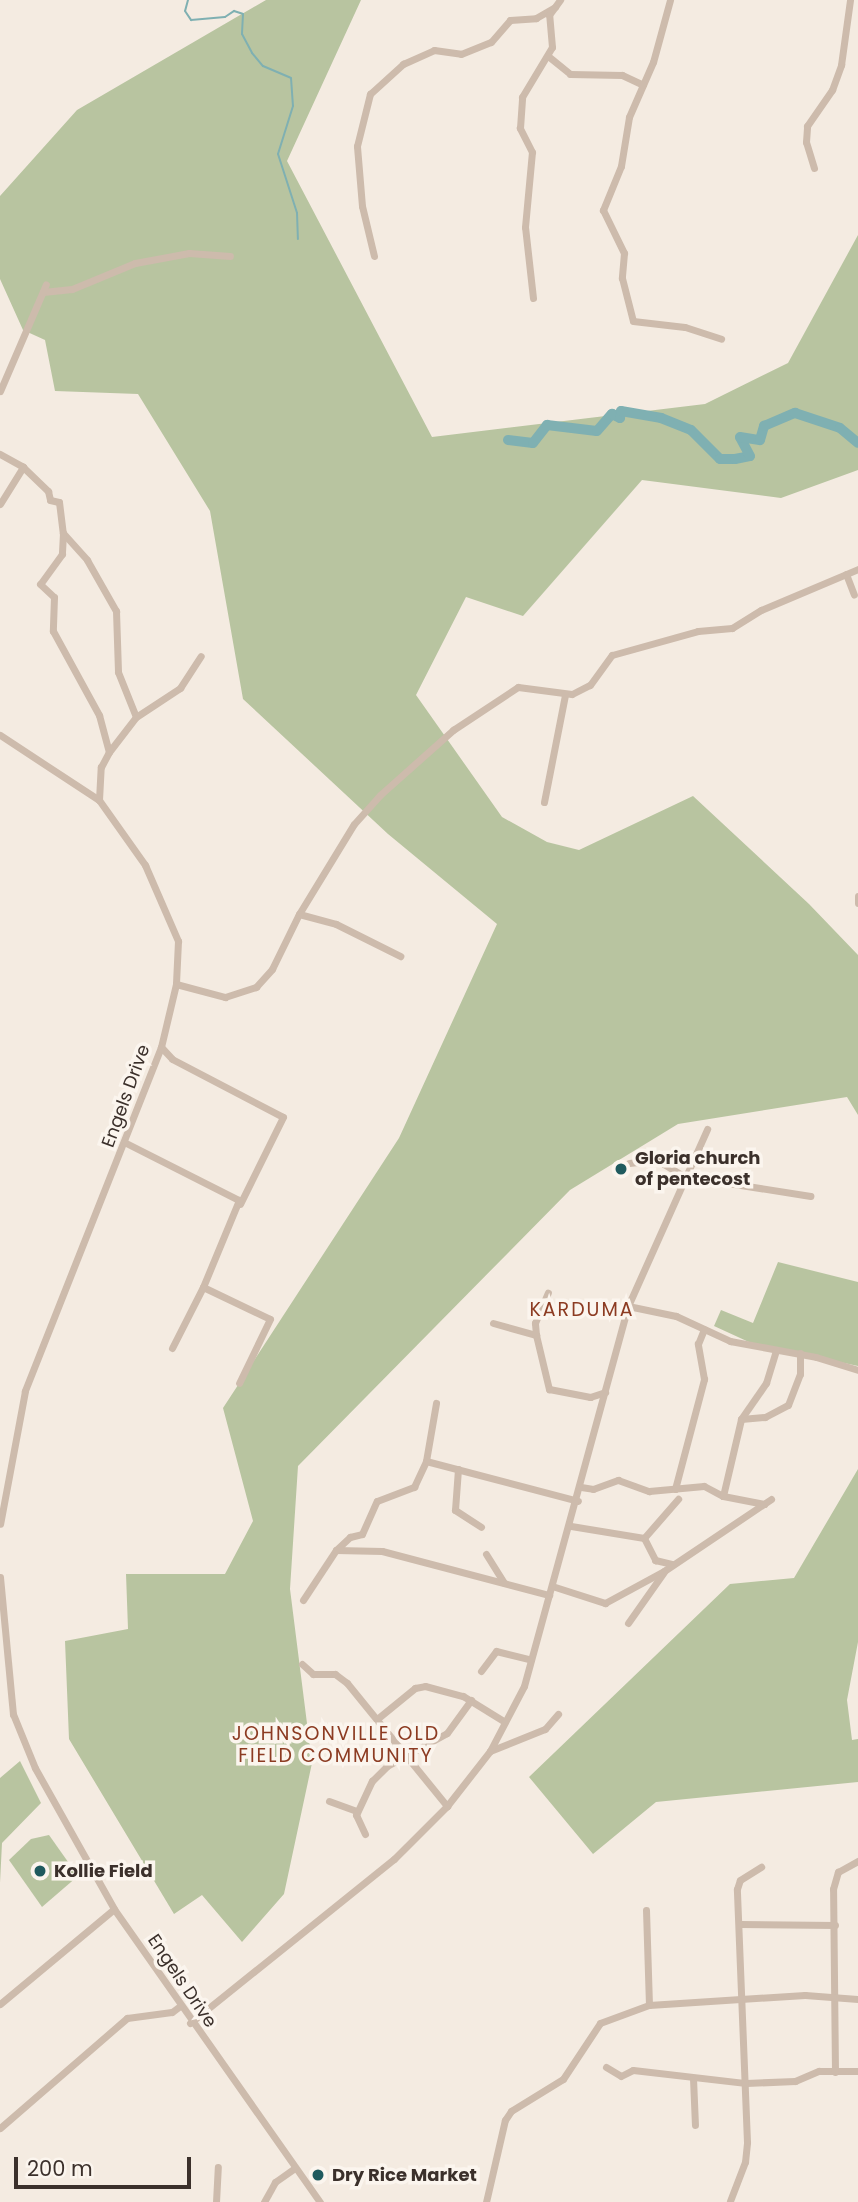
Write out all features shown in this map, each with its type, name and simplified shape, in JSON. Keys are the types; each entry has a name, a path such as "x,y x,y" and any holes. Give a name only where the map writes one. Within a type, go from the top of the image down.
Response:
{"street":[{"path":"533,298 525,227 532,152 520,128 522,97 548,56 549,15 561,0"},
{"path":"670,0 643,85 629,117 621,166 603,210 624,253 622,278 633,321 685,327 722,339"},
{"path":"814,168 806,142 807,126 832,90 841,65 850,0"},
{"path":"374,256 362,206 357,146 370,94 402,64 434,50 461,54 491,41 510,20 536,18 555,7"},
{"path":"548,56 570,74 622,75 643,85"},
{"path":"0,391 44,288 72,289 135,263 189,253 230,256"},
{"path":"0,454 23,467 48,491 50,500 59,502 63,533 62,554 40,584 54,597 53,631 99,715 109,752"},
{"path":"0,504 23,467"},
{"path":"63,533 87,560 116,611 118,672 136,717"},
{"path":"176,984 225,997 256,987 272,969 299,914 354,824 404,772 453,730 518,687 565,695 590,685 612,655 698,631 732,628 761,610 858,569"},
{"path":"846,574 854,594"},
{"path":"99,800 101,767 109,752 136,717 180,688 201,656"},
{"path":"544,802 565,695"},
{"name":"Engels Drive","path":"0,735 99,800 137,852 175,930 176,984 161,1047 126,1143 25,1391 0,1524"},
{"path":"858,896 858,903"},
{"path":"299,914 336,924 400,956"},
{"path":"161,1047 172,1059 283,1117 173,1348"},
{"path":"190,2023 394,1859 447,1806 490,1751 524,1686 578,1501 628,1306 707,1129"},
{"path":"126,1143 240,1205"},
{"path":"629,1163 657,1160 684,1176 810,1196"},
{"path":"203,1287 270,1319 239,1382"},
{"path":"548,1293 535,1324 550,1389 590,1397 606,1392"},
{"path":"628,1306 676,1315 730,1341 800,1353 858,1370"},
{"path":"493,1323 536,1335"},
{"path":"674,1489 704,1379 698,1343 704,1329"},
{"path":"723,1496 741,1419 766,1383 776,1351"},
{"path":"741,1419 765,1417 788,1405 800,1374 800,1353"},
{"path":"303,1600 336,1550 350,1537 362,1534 377,1502 414,1487 426,1461 436,1403"},
{"path":"426,1461 578,1501"},
{"path":"458,1469 455,1510 481,1527"},
{"path":"552,1586 605,1603 664,1571 767,1501 723,1496 704,1486 649,1491 618,1480 593,1489 581,1487"},
{"path":"644,1538 678,1499"},
{"path":"571,1526 644,1538"},
{"path":"644,1538 655,1560 673,1564"},
{"path":"336,1550 382,1551 549,1595"},
{"path":"486,1554 504,1583"},
{"path":"628,1623 664,1571"},
{"path":"0,1577 9,1688 0,1689"},
{"path":"481,1671 496,1651 531,1660"},
{"path":"302,1664 317,1676 335,1674 377,1719 447,1806"},
{"path":"377,1719 415,1688 425,1686 471,1700 505,1722"},
{"name":"Engels Drive","path":"9,1688 13,1714 35,1768 114,1909 190,2023 320,2202"},
{"path":"365,1834 357,1811 372,1781 406,1755 447,1732 471,1700"},
{"path":"490,1751 545,1729 558,1714"},
{"path":"329,1801 357,1811"},
{"path":"835,2072 838,1998 834,1889 838,1872 858,1861"},
{"path":"730,2201 747,2154 740,1880 761,1867"},
{"path":"0,2004 114,1909"},
{"path":"646,1910 649,2005"},
{"path":"740,1924 835,1925"},
{"path":"486,2202 492,2162 511,2111 563,2079 600,2023 649,2005 805,1995 858,1999"},
{"path":"0,2128 127,2018 172,2012 180,2006"},
{"path":"606,2067 621,2076 633,2070 746,2083 795,2081 819,2071 858,2071"},
{"path":"693,2078 695,2126"},
{"path":"216,2202 218,2167"},
{"path":"264,2202 275,2182 295,2168"}],"green space":[{"path":"266,0 361,0 287,161 432,437 705,404 788,363 858,235 858,470 781,498 642,480 523,616 466,597 416,695 502,817 547,842 579,850 693,796 809,904 858,955 858,1115 847,1097 678,1124 570,1190 298,1466 290,1589 312,1763 284,1894 242,1942 202,1895 174,1914 69,1739 65,1641 128,1629 126,1574 225,1574 253,1521 223,1408 399,1138 497,924 388,834 243,699 210,511 138,394 55,391 45,340 23,330 0,279 0,196 77,110"},
{"path":"778,1262 858,1282 858,1366 751,1343 714,1326 721,1310 753,1323"},
{"path":"858,1469 858,1642 847,1700 852,1740 858,1739 858,1782 656,1802 593,1854 529,1777 730,1584 794,1578"},
{"path":"20,1761 41,1803 2,1843 0,1883 0,1778"},
{"path":"49,1835 78,1876 42,1907 9,1860 31,1839"}],"waterway":[{"path":"188,0 185,11 191,20 225,17 234,11 243,14 242,34 252,53 263,66 291,78 293,106 278,154 297,213 298,239"},
{"path":"508,440 533,443 547,425 597,431 612,414 620,418 621,411 661,418 691,430 720,459 750,456 740,437 760,440 764,426 795,413 840,428 858,443"}],"place":[{"name":"Gloria church of pentecost","path":"621,1169"},
{"name":"Kollie Field","path":"40,1871"},
{"name":"Dry Rice Market","path":"318,2175"}],"district":[{"name":"KARDUMA","path":"582,1310"},
{"name":"JOHNSONVILLE OLD FIELD COMMUNITY","path":"336,1745"}]}
